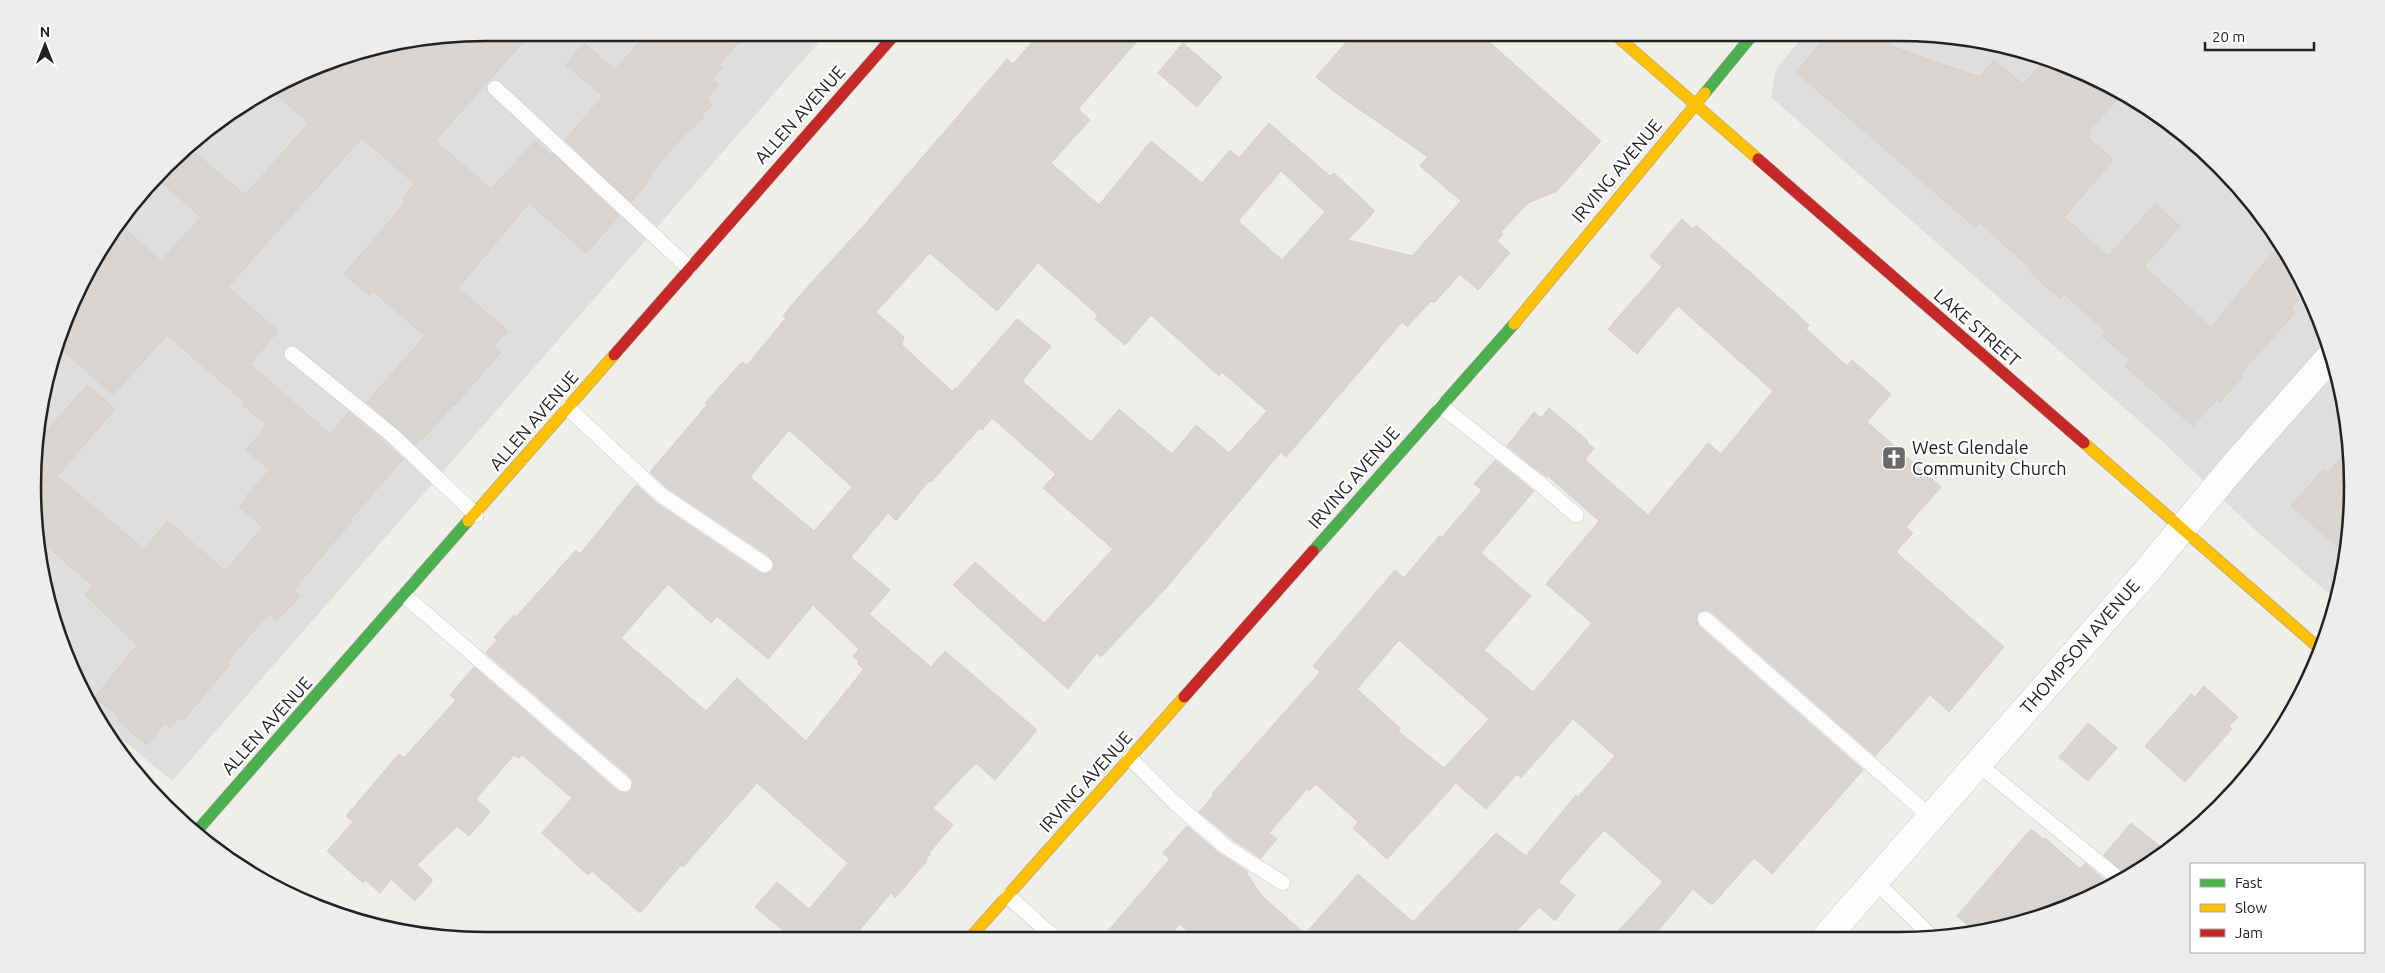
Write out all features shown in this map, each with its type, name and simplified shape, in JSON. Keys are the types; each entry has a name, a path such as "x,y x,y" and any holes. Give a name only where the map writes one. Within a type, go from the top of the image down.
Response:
{"street":[{"name":"ALLEN AVENUE","path":"197,824 405,596 689,268 890,41"},
{"name":"LAKE STREET","path":"1622,41 2315,644"},
{"name":"IRVING AVENUE","path":"975,932 1504,336 1747,41"},
{"name":"THOMPSON AVENUE","path":"1830,932 2326,362"}],"lane":[{"path":"495,88 689,268"},
{"path":"292,354 392,435 476,515"},
{"path":"1441,406 1539,483 1576,515"},
{"path":"568,408 660,494 765,566"},
{"path":"405,596 624,784"},
{"path":"1705,619 1931,817"},
{"path":"1130,758 1175,803 1226,847 1283,883"},
{"path":"1978,764 2115,875"},
{"path":"1875,881 1926,931"},
{"path":"1008,896 1048,932"}],"shaded area":[{"path":"486,41 820,41 172,781 116,734 87,683 75,657 56,602 45,545 42,516 41,486 45,428 56,371 65,343 75,316 101,264 133,215 152,193 193,152 239,116 290,87 316,75 371,56 428,45"},
{"path":"1799,41 1928,42 1985,50 2014,56 2042,65 2095,87 2146,116 2192,152 2233,193 2269,239 2298,290 2310,316 2329,371 2340,428 2344,486 2340,545 2330,595 2255,530 2162,441 1771,97 1776,69"}],"building":[{"path":"524,41 435,141 491,189 535,141 552,156 553,154 619,216 586,253 529,203 458,288 508,331 494,346 501,352 454,406 422,440 420,439 415,444 367,402 425,336 373,291 369,295 344,274 406,202 402,199 415,184 362,138 281,227 228,287 278,331 250,364 330,434 349,412 403,459 293,590 300,596 277,620 269,613 227,662 230,664 183,720 179,717 170,728 165,723 147,745 117,720 119,717 95,697 137,645 85,595 93,586 45,544 41,486 44,434 87,385 115,409 57,476 144,549 168,521 225,571 263,527 239,507 248,498 246,496 270,470 246,450 267,425 243,405 245,402 167,335 113,395 63,350 87,290 124,228 161,261 201,217 162,183 193,152 245,195 309,123 276,94 316,75 371,56 428,45 457,42"},
{"path":"640,41 739,41 719,65 722,68 712,79 719,85 706,99 712,105 702,115 703,118 681,138 650,175 652,176 631,202 565,140 603,96 566,65 584,43 615,70"},
{"path":"1033,41 1137,41 1078,109 1090,120 1051,163 1099,205 1151,141 1202,183 1230,150 1239,158 1269,123 1330,176 1334,173 1375,211 1348,240 1412,256 1461,201 1420,166 1428,157 1333,91 1316,77 1347,41 1488,41 1601,141 1557,191 1528,203 1501,232 1503,234 1497,241 1510,253 1478,290 1460,274 1434,303 1431,301 1407,327 1402,322 1286,457 1281,452 1166,588 1101,657 1097,653 1068,689 953,585 975,562 1044,623 1113,549 1043,488 1056,474 992,418 982,430 980,428 931,482 929,481 896,521 888,513 851,557 890,590 869,614 931,667 945,651 1037,730 995,780 976,763 933,808 953,825 929,853 931,854 926,859 927,861 895,898 891,893 858,932 785,932 755,907 777,882 809,909 848,863 757,783 683,867 681,865 640,913 592,871 588,875 542,833 572,798 522,755 519,758 514,755 476,799 490,812 469,836 457,826 417,865 433,880 415,901 391,879 380,893 366,880 363,883 327,851 353,822 346,816 399,754 404,758 456,700 450,695 474,667 618,791 627,793 631,790 633,781 630,777 486,653 497,640 494,637 514,615 516,617 576,550 580,554 635,486 638,486 655,502 760,573 765,574 772,571 774,565 770,557 666,487 650,472 707,405 705,403 742,362 747,365 786,318 783,316 801,294 864,225 1007,59 1013,64","holes":["1281,171 1325,212 1282,260 1238,221","930,253 997,311 1038,263 1098,315 1095,319 1125,345 1151,315 1219,376 1222,372 1267,411 1229,453 1196,425 1172,454 1119,409 1091,442 1022,381 1051,346 1017,319 956,389 952,391 902,345 904,337 876,312","789,430 852,487 814,531 750,477","668,584 711,623 717,616 768,659 813,605 859,649 853,656 864,669 806,741 737,678 706,711 621,638"]},
{"path":"1822,41 1894,41 1890,46 1980,77 1994,60 2023,84 2041,65 2095,87 2118,99 2089,131 2091,134 2088,137 2113,160 2064,217 2108,256 2155,204 2180,226 2144,267 2211,327 2275,250 2298,290 2294,295 2299,299 2291,308 2295,313 2240,374 2242,377 2220,402 2217,399 2193,426 2125,366 2130,360 2102,336 2106,331 2064,294 2060,299 2028,270 2030,268 1980,223 1975,227 1796,72"},
{"path":"1183,43 1222,77 1197,107 1158,73"},
{"path":"1682,219 1693,229 1696,225 1809,325 1806,329 1847,366 1852,360 1891,394 1867,422 1941,487 1906,527 1913,533 1896,552 2004,647 1949,712 1930,695 1875,756 1711,612 1706,610 1698,612 1696,618 1699,626 1863,770 1772,874 1754,858 1712,905 1693,889 1657,932 1617,932 1663,882 1604,830 1558,882 1575,895 1555,921 1539,907 1516,932 1307,932 1358,874 1413,922 1496,833 1526,856 1576,795 1578,797 1615,756 1573,719 1521,778 1517,774 1486,809 1456,783 1387,859 1353,828 1358,822 1316,784 1309,791 1307,789 1269,833 1277,839 1261,858 1232,839 1199,812 1214,795 1212,794 1320,672 1313,666 1395,570 1404,578 1440,535 1442,537 1482,490 1474,484 1495,460 1534,491 1481,553 1531,596 1484,650 1533,692 1592,623 1546,584 1599,521 1548,476 1546,477 1507,446 1534,412 1541,418 1549,408 1594,448 1585,460 1648,515 1708,443 1721,454 1773,391 1678,306 1637,354 1608,329 1662,267 1650,256","holes":["1399,640 1489,719 1444,768 1398,731 1400,728 1357,689"]},
{"path":"2343,455 2343,516 2339,548 2291,506 2323,470 2327,474"},
{"path":"2204,686 2238,717 2229,726 2232,729 2185,782 2145,746 2191,694 2195,697"},
{"path":"2088,723 2117,748 2088,781 2059,757"},
{"path":"2131,823 2161,847 2122,871 2104,855"},
{"path":"1187,826 1220,854 1248,872 1247,874 1261,895 1303,932 1189,932 1180,924 1173,932 1107,932 1170,859 1163,853"},
{"path":"2031,829 2043,839 2045,838 2080,869 2085,863 2105,881 2069,898 2014,917 1969,926 1957,916"}],"traffic: fast":[{"path":"1705,93 1748,41"},
{"path":"1313,551 1514,324"},
{"path":"200,827 468,521"}],"traffic: slow":[{"path":"1622,41 1758,159"},
{"path":"1514,324 1705,93"},
{"path":"468,521 614,355"},
{"path":"2084,443 2315,644"},
{"path":"975,932 1184,697"}],"traffic: jam":[{"path":"614,355 889,41"},
{"path":"1758,159 2084,443"},
{"path":"1184,697 1313,551"}],"place":[{"name":"West Glendale Community Church","path":"1894,458"}]}
